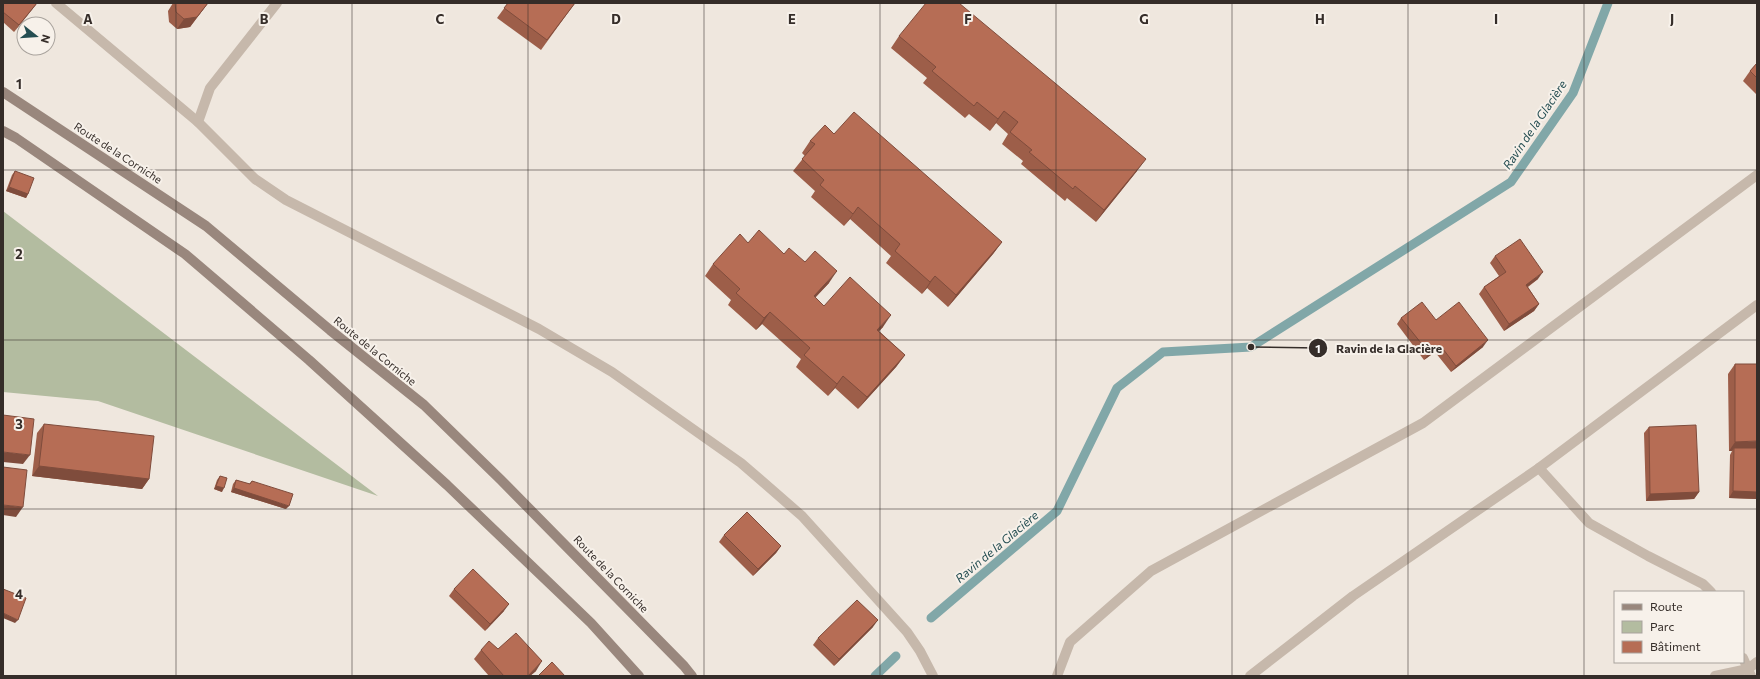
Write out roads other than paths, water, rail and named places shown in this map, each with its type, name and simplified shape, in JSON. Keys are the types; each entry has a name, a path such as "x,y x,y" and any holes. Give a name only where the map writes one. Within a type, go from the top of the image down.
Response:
{"main road":[{"name":"Route de la Corniche","path":"3,92 206,226 330,330 424,405 501,480 684,666 692,676"},
{"path":"3,131 16,138 185,254 308,360 441,480 591,624 639,676"}],"street":[{"path":"56,3 198,122 255,179 286,200 539,329 612,372 741,463 802,516 907,632 920,651 933,676"},
{"path":"198,122 210,88 277,3"},
{"path":"1057,676 1070,642 1151,571 1423,423 1757,175"},
{"path":"1250,676 1353,596 1539,468 1757,305"},
{"path":"1539,468 1589,523 1648,556 1703,584 1710,591"},
{"path":"1744,660 1750,672"},
{"path":"1715,676 1750,672 1757,662"}],"waterway":[{"name":"Ravin de la Glacière","path":"931,618 1057,511 1117,388 1163,352 1251,347 1511,182 1573,93 1608,3"},
{"name":"Ravin de la Glacière","path":"875,676 896,656"}],"place":[{"name":"Ravin de la Glacière","path":"1251,347"}]}
